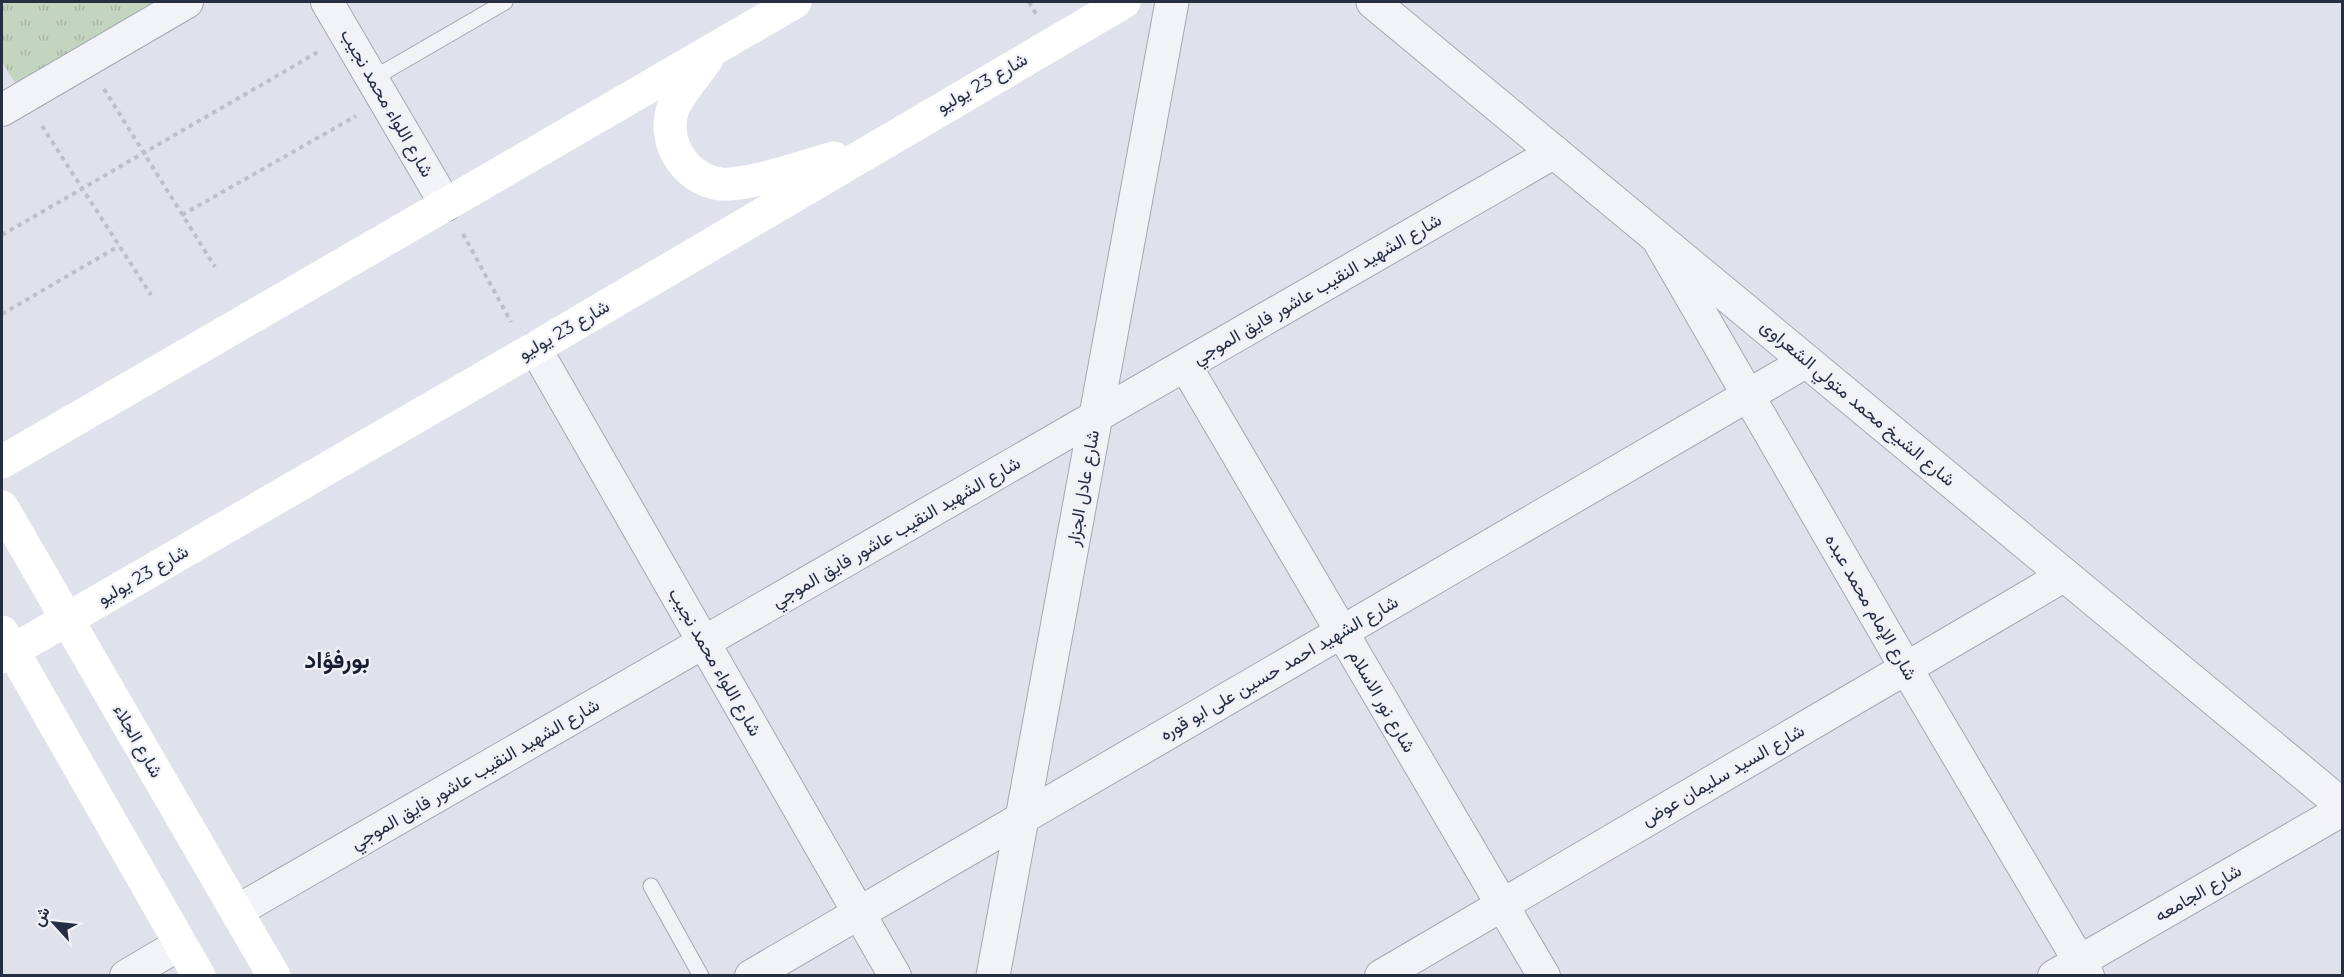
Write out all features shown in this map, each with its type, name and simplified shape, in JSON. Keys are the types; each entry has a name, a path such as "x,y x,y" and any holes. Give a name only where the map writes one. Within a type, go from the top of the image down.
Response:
{"main road":[{"path":"2,462 795,2"},
{"name":"شارع 23 يوليو","path":"5,646 67,619 1124,2"},
{"path":"714,50 675,105 671,122 671,140 678,156 689,170 704,180 721,184 739,183 870,149"},
{"name":"شارع الجلاء","path":"2,507 274,975"},
{"path":"5,646 199,975"}],"street":[{"path":"13,103 187,2"},
{"name":"شارع اللواء محمد نجيب","path":"327,2 446,204"},
{"name":"شارع عادل الجزار","path":"993,975 1172,2"},
{"name":"شارع الشيخ محمد متولي الشعراوى","path":"1373,2 2343,805"},
{"name":"شارع الشهيد النقيب عاشور فايق الموجي","path":"237,911 1555,152"},
{"name":"شارع الإمام محمد عبده","path":"1657,237 1906,668 2074,971"},
{"name":"شارع اللواء محمد نجيب","path":"531,350 704,642 895,975"},
{"name":"شارع الشهيد احمد حسين على ابو قوره","path":"751,975 1807,362"},
{"name":"شارع نور الاسلام","path":"1185,365 1544,975"},
{"name":"شارع السيد سليمان عوض","path":"1381,975 2066,575"},
{"name":"شارع الجامعه","path":"2074,971 2343,810"},
{"path":"126,975 180,944"}],"lane":[{"path":"378,90 505,2"},
{"path":"651,886 701,975"}],"path":[{"path":"2,235 347,35"},
{"path":"86,61 214,267"},
{"path":"182,215 378,90"},
{"path":"13,103 82,188 151,296"},
{"path":"446,204 531,350"},
{"path":"2,314 119,246"}],"green space":[{"path":"2,2 186,2 24,97 2,62"}],"district":[{"name":"بورفؤاد","path":"337,660"}]}
